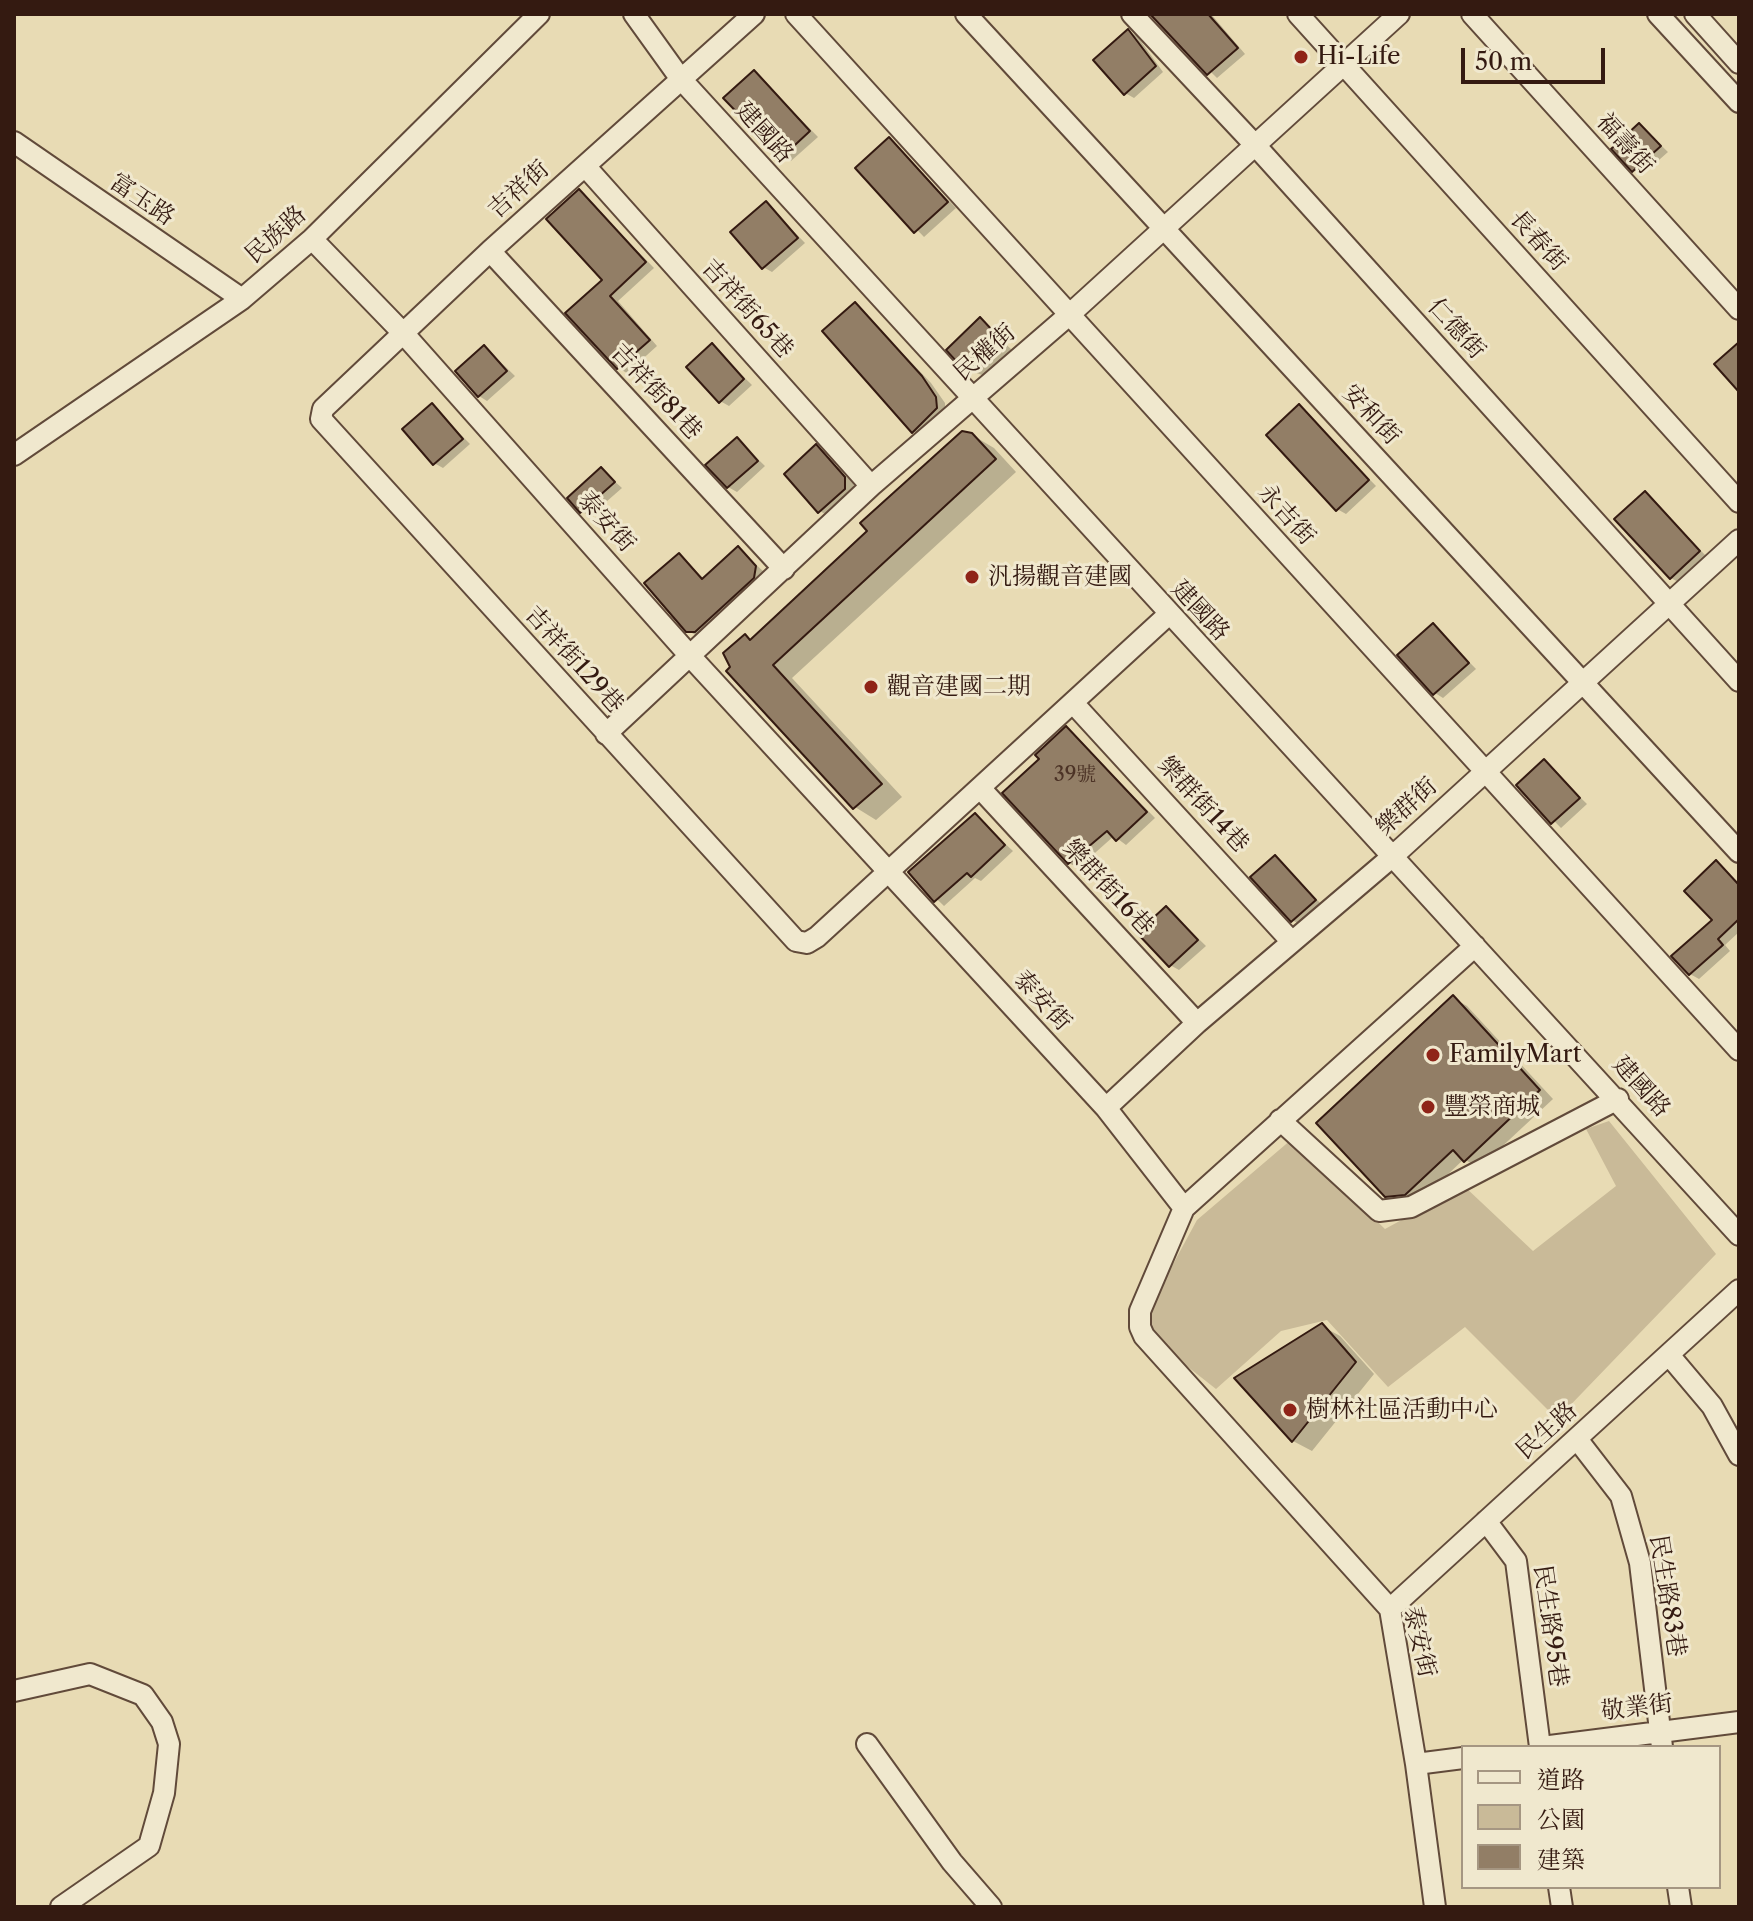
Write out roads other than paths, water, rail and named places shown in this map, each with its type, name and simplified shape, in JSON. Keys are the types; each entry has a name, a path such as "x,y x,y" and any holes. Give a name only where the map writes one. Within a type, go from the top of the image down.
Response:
{"street":[{"name":"民族路","path":"14,455 242,299 312,239 539,14"},
{"name":"建國路","path":"634,14 680,78 1168,615 1618,1099 1739,1235"},
{"name":"吉祥街","path":"323,409 490,251 754,14"},
{"name":"永吉街","path":"796,14 1739,1050"},
{"name":"安和街","path":"966,14 1161,229 1584,680 1739,852"},
{"name":"仁德街","path":"1132,14 1255,145 1739,681"},
{"name":"長春街","path":"1298,14 1739,502"},
{"name":"民權街","path":"606,734 871,486 1069,315 1399,14"},
{"name":"福壽街","path":"1472,14 1739,309"},
{"path":"1658,14 1739,102"},
{"path":"1695,14 1739,63"},
{"name":"富玉路","path":"14,142 242,299"},
{"name":"吉祥街65巷","path":"585,166 871,486"},
{"name":"泰安街","path":"312,239 404,334 690,656 1106,1108 1184,1208 1140,1311 1144,1336 1390,1609 1416,1764 1435,1907"},
{"name":"吉祥街81巷","path":"490,251 784,569"},
{"name":"吉祥街129巷","path":"323,409 321,419 796,941 807,943 817,937 886,872"},
{"name":"樂群街","path":"1106,1108 1197,1023 1393,856 1739,540"},
{"path":"886,872 1074,704 1168,615"},
{"name":"樂群街14巷","path":"1074,704 1292,942"},
{"name":"樂群街16巷","path":"980,788 1197,1023"},
{"path":"1184,1208 1475,946"},
{"path":"1280,1120 1379,1211 1411,1207 1618,1099"},
{"name":"民生路","path":"1390,1609 1739,1290"},
{"path":"1669,1355 1712,1406 1739,1455"},
{"name":"民生路83巷","path":"1577,1439 1621,1496 1640,1563 1661,1738"},
{"name":"民生路95巷","path":"1486,1521 1516,1561 1541,1745"},
{"path":"14,1691 90,1674 143,1695 162,1722 169,1744 164,1793 149,1846 61,1907"},
{"name":"敬業街","path":"1568,1745 1661,1738 1739,1722"},
{"path":"867,1744 952,1862 991,1907"},
{"path":"1416,1764 1461,1758"}],"place":[{"name":"Hi-Life","path":"1301,57"},
{"name":"汎揚觀音建國","path":"972,577"},
{"name":"觀音建國二期","path":"871,687"},
{"name":"FamilyMart","path":"1433,1055"},
{"name":"豐榮商城","path":"1428,1107"},
{"name":"樹林社區活動中心","path":"1290,1410"}]}
